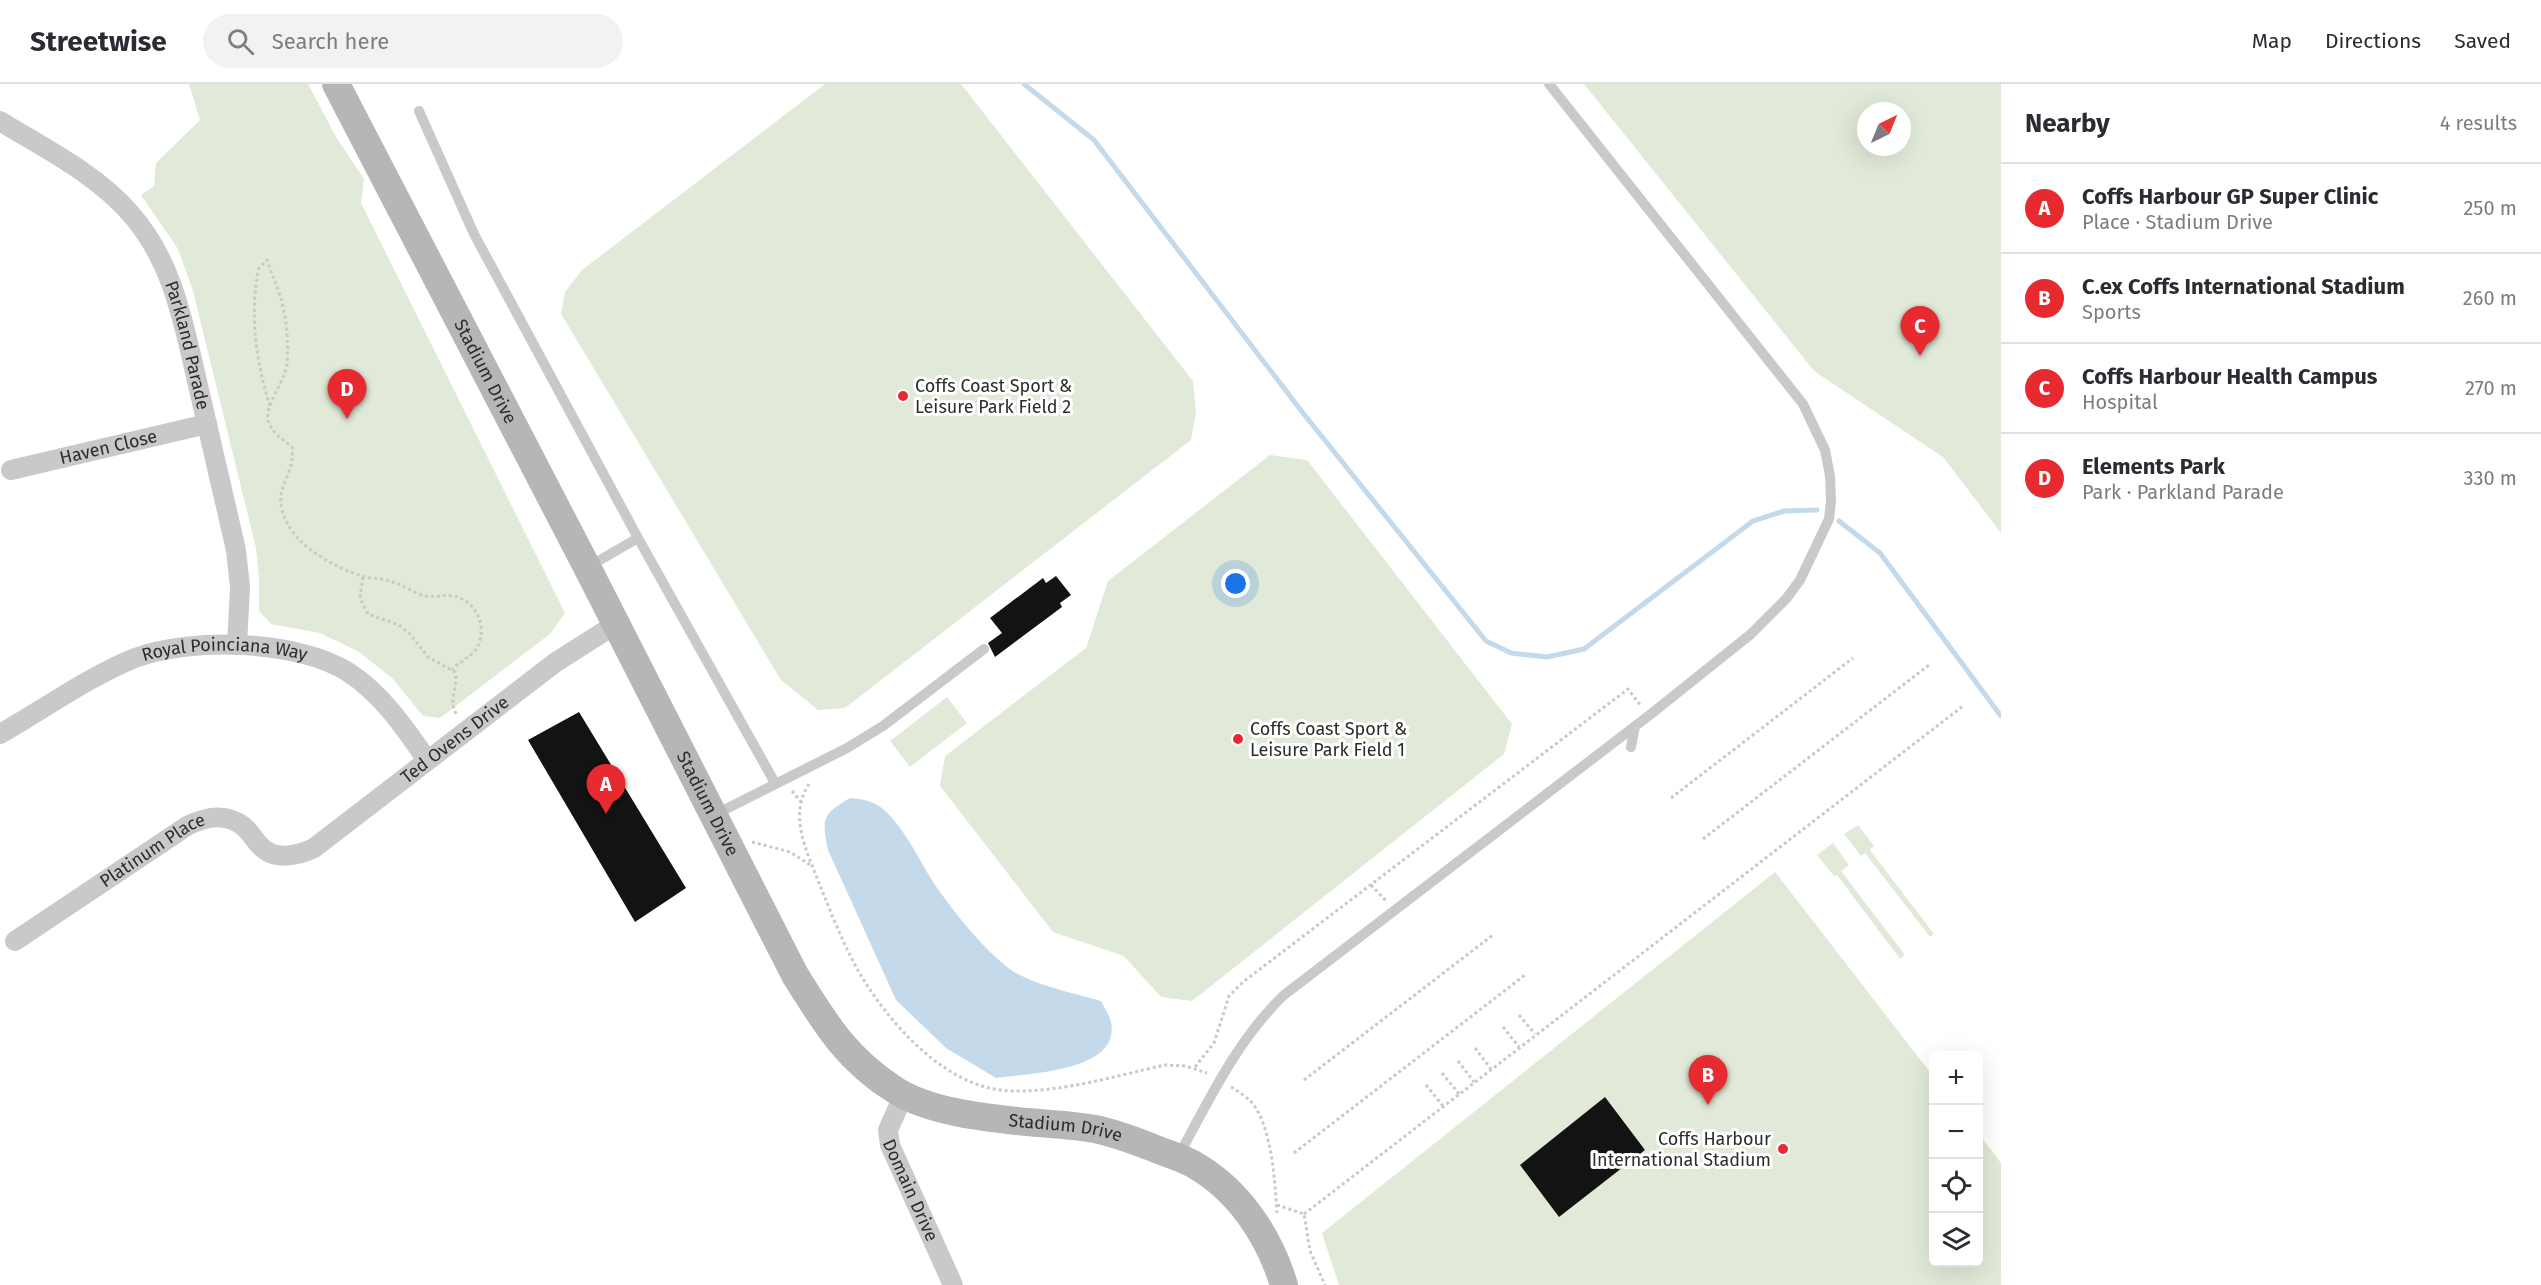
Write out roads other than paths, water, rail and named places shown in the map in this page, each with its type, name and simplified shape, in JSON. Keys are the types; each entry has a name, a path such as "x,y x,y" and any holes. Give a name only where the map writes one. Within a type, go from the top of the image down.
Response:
{"main road":[{"name":"Stadium Drive","path":"336,84 587,567 795,975 831,1032 856,1061 897,1092 939,1108 988,1118 1094,1129 1125,1137 1194,1165 1220,1183 1258,1226 1273,1253 1284,1285"}],"street":[{"name":"Parkland Parade","path":"0,121 101,185 142,227 163,263 172,284 236,550 240,587 237,645"},
{"name":"Haven Close","path":"11,470 207,424"},
{"name":"Ted Ovens Drive","path":"293,855 314,848 556,662 616,624"},
{"name":"Royal Poinciana Way","path":"0,734 105,673 134,659 174,647 237,645 282,650 309,656 349,673 378,698 427,760"},
{"name":"Platinum Place","path":"15,941 187,826 205,818 225,818 235,822 243,826 269,853 293,855"},
{"name":"Domain Drive","path":"904,1095 888,1130 890,1145 953,1285"}],"lane":[{"path":"1178,1158 1241,1046 1264,1014 1284,995 1635,726 1751,634 1786,600 1800,580 1829,519 1830,476 1825,450 1803,404 1549,84"},
{"path":"419,111 474,234 638,538 775,783"},
{"path":"587,567 638,538"},
{"path":"714,816 775,783 848,748 883,726 984,649"},
{"path":"1631,747 1635,726"}],"water":[{"path":"850,798 876,804 892,818 955,912 1007,967 1038,983 1101,1001 1111,1022 1110,1039 1102,1051 1069,1067 996,1078 946,1048 896,1000 828,850 826,819 833,809"}],"waterway":[{"path":"1024,84 1094,140 1303,413 1486,641 1511,653 1547,657 1584,649 1753,521 1784,511 1817,510"},
{"path":"1839,521 1880,553 2001,716"}],"place":[{"name":"Coffs Harbour Health Campus","path":"1920,356"},
{"name":"Coffs Coast Sport & Leisure Park Field 2","path":"903,396"},
{"name":"Elements Park","path":"347,419"},
{"name":"Coffs Coast Sport & Leisure Park Field 1","path":"1238,739"},
{"name":"Coffs Harbour GP Super Clinic","path":"606,814"},
{"name":"C.ex Coffs International Stadium","path":"1708,1105"},
{"name":"Coffs Harbour International Stadium","path":"1783,1149"}]}
